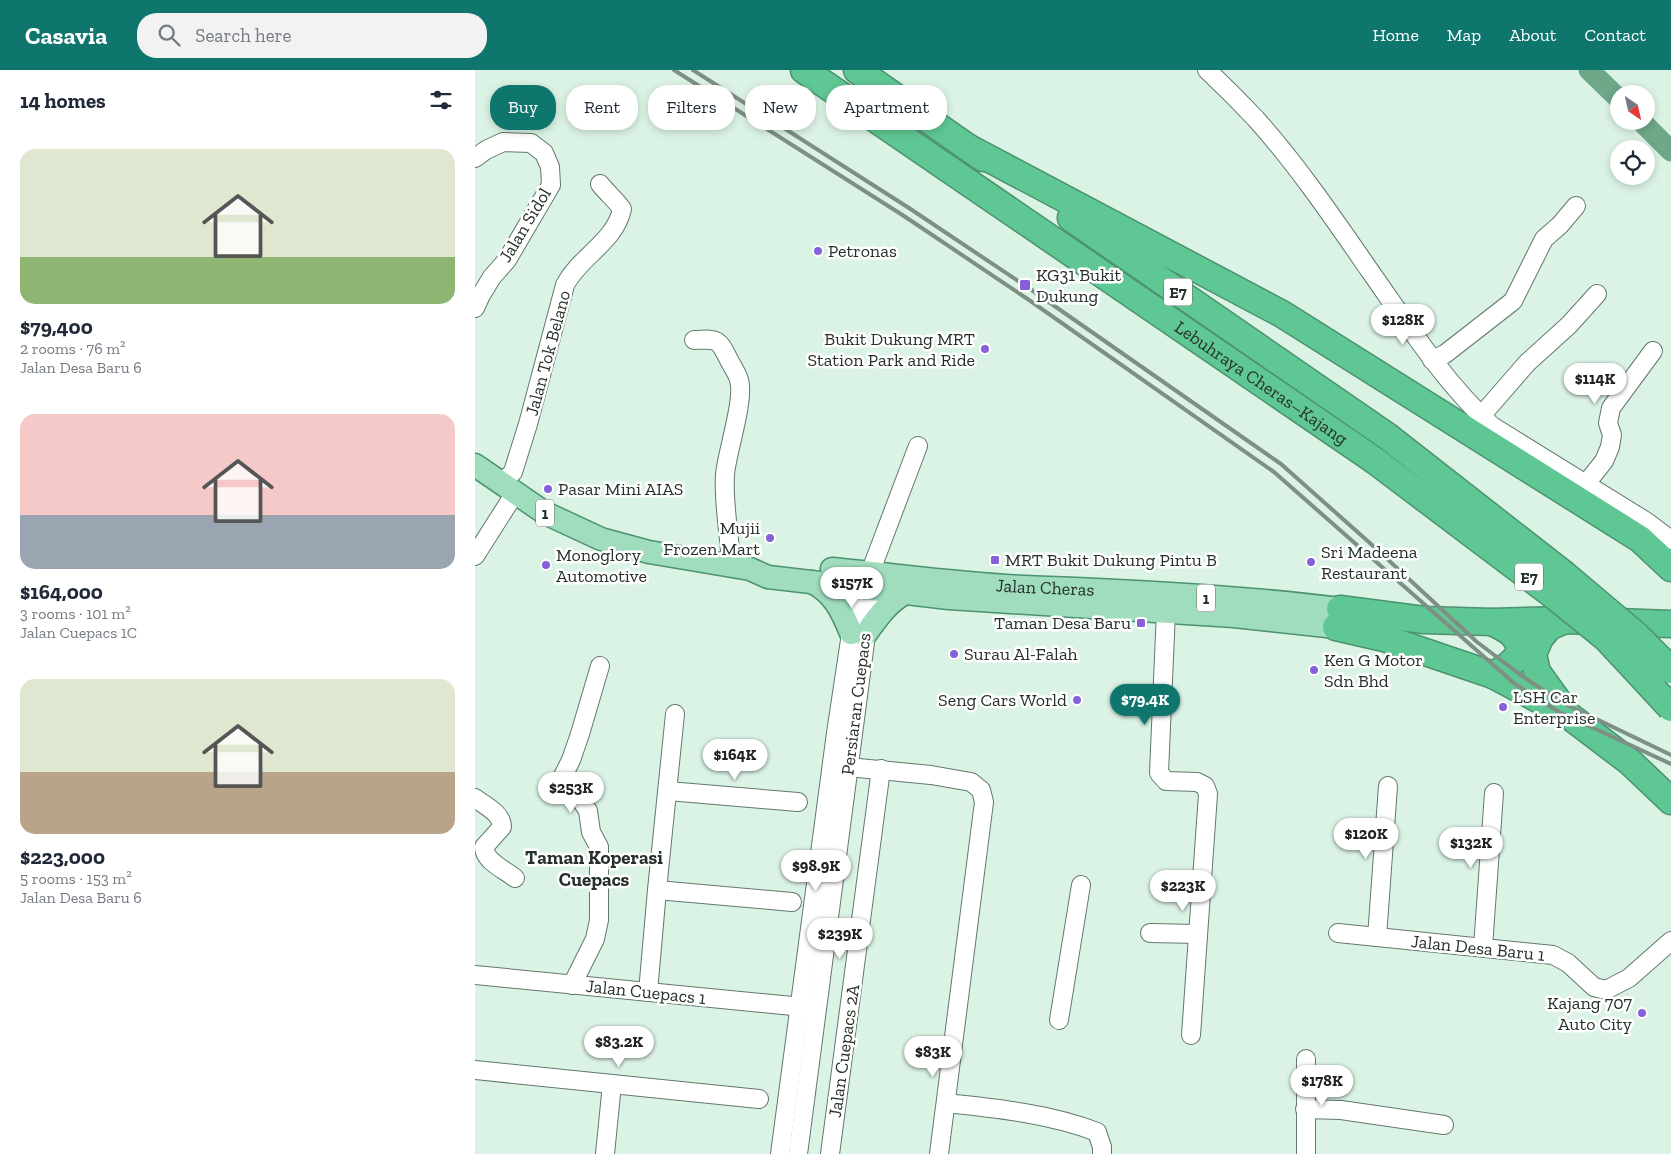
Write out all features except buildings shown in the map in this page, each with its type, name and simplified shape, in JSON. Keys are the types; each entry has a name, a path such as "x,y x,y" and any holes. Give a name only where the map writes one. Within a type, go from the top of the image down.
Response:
{"highway":[{"name":"Lebuhraya Cheras–Kajang","path":"803,70 1374,460 1553,595 1606,638 1671,708"},
{"name":"Lebuhraya Cheras–Kajang","path":"857,70 1387,436 1565,575 1636,634 1671,670"},
{"path":"969,148 1282,314 1640,539 1671,568"},
{"path":"1338,618 1492,622 1565,620 1671,624"},
{"path":"1338,618 1384,638 1493,674 1568,714 1629,762 1671,801"},
{"path":"1565,620 1549,627 1540,638 1533,654 1537,672 1568,714"},
{"path":"1492,622 1507,630 1518,639 1521,650 1516,659 1507,668 1493,674"}],"main road":[{"name":"Jalan Cheras","path":"475,465 545,513 601,539 649,552 740,567 767,577 812,582 1071,588 1297,603 1338,618"},
{"name":"Jalan Cheras","path":"740,567 770,562 905,593 949,598 1287,620 1338,618"},
{"path":"812,582 821,587 835,600 858,634 893,600 905,593"}],"street":[{"path":"1207,70 1255,118 1322,201 1432,360 1454,388 1481,416 1492,426 1647,522 1671,540"},
{"name":"Jalan Sidol","path":"475,158 503,142 531,143 544,152 550,166 551,185 507,260 492,277 475,308"},
{"name":"Jalan Tok Belano","path":"508,489 565,285 571,274 615,229 621,215 622,209 613,196 600,184"},
{"path":"1432,360 1445,354 1513,300 1544,239 1560,225 1576,206"},
{"path":"1481,416 1527,363 1569,325 1597,294"},
{"path":"694,340 713,339 721,344 740,381 739,399 725,474 725,509 730,545 740,567"},
{"path":"1585,485 1604,461 1610,448 1612,436 1608,423 1611,408 1653,351"},
{"name":"Persiaran Cuepacs","path":"798,1154 809,1008 836,733 858,634 867,583 918,446"},
{"path":"475,556 508,489"},
{"path":"1167,611 1159,773 1166,780 1197,782 1205,786 1208,794 1191,1034"},
{"name":"Persiaran Cuepacs","path":"780,1154 809,1008 848,767 858,634"},
{"path":"572,985 595,939 599,920 599,848 591,832 588,811 579,797 562,787 560,782 571,760 580,734 600,666"},
{"path":"648,992 675,714"},
{"path":"848,767 881,769 971,782 981,790 984,802 939,1154"},
{"name":"Jalan Cuepacs 2A","path":"829,1154 881,769"},
{"path":"1377,937 1388,786"},
{"path":"668,791 798,802"},
{"path":"1483,947 1493,794"},
{"path":"475,798 502,820 502,827 484,847 484,853 515,878"},
{"path":"1059,1020 1081,885"},
{"path":"657,890 793,902"},
{"path":"1150,933 1197,934"},
{"name":"Jalan Desa Baru 1","path":"1338,933 1483,947 1553,956 1568,963 1594,987 1606,990 1629,978 1671,942"},
{"name":"Jalan Cuepacs 1","path":"475,975 809,1008"},
{"path":"1306,1059 1306,1154"},
{"path":"475,1070 759,1099"},
{"path":"605,1154 612,1084"},
{"path":"946,1103 1003,1109 1080,1125 1097,1132 1102,1147 1102,1154"},
{"path":"1305,1109 1341,1110 1444,1125"}],"waterway":[{"path":"1589,70 1610,90"},
{"path":"1650,130 1671,151"}],"railway":[{"path":"674,70 904,216 1029,300 1274,472 1515,684 1559,712 1671,764"},
{"path":"693,70 909,208 1033,291 1281,464 1477,642 1522,676 1563,703 1671,755"}],"place":[{"name":"Petronas","path":"818,251"},
{"name":"KG31 Bukit Dukung","path":"1025,285"},
{"name":"Bukit Dukung MRT Station Park and Ride","path":"985,349"},
{"name":"Pasar Mini AIAS","path":"548,489"},
{"name":"Mujii Frozen Mart","path":"770,538"},
{"name":"MRT Bukit Dukung Pintu B","path":"995,560"},
{"name":"Sri Madeena Restaurant","path":"1311,562"},
{"name":"Monoglory Automotive","path":"546,565"},
{"name":"Taman Desa Baru","path":"1141,623"},
{"name":"Surau Al-Falah","path":"954,654"},
{"name":"Ken G Motor Sdn Bhd","path":"1314,670"},
{"name":"Seng Cars World","path":"1077,700"},
{"name":"LSH Car Enterprise","path":"1503,707"},
{"name":"Kajang 707 Auto City","path":"1642,1013"}],"district":[{"name":"Taman Koperasi Cuepacs","path":"594,868"}]}
